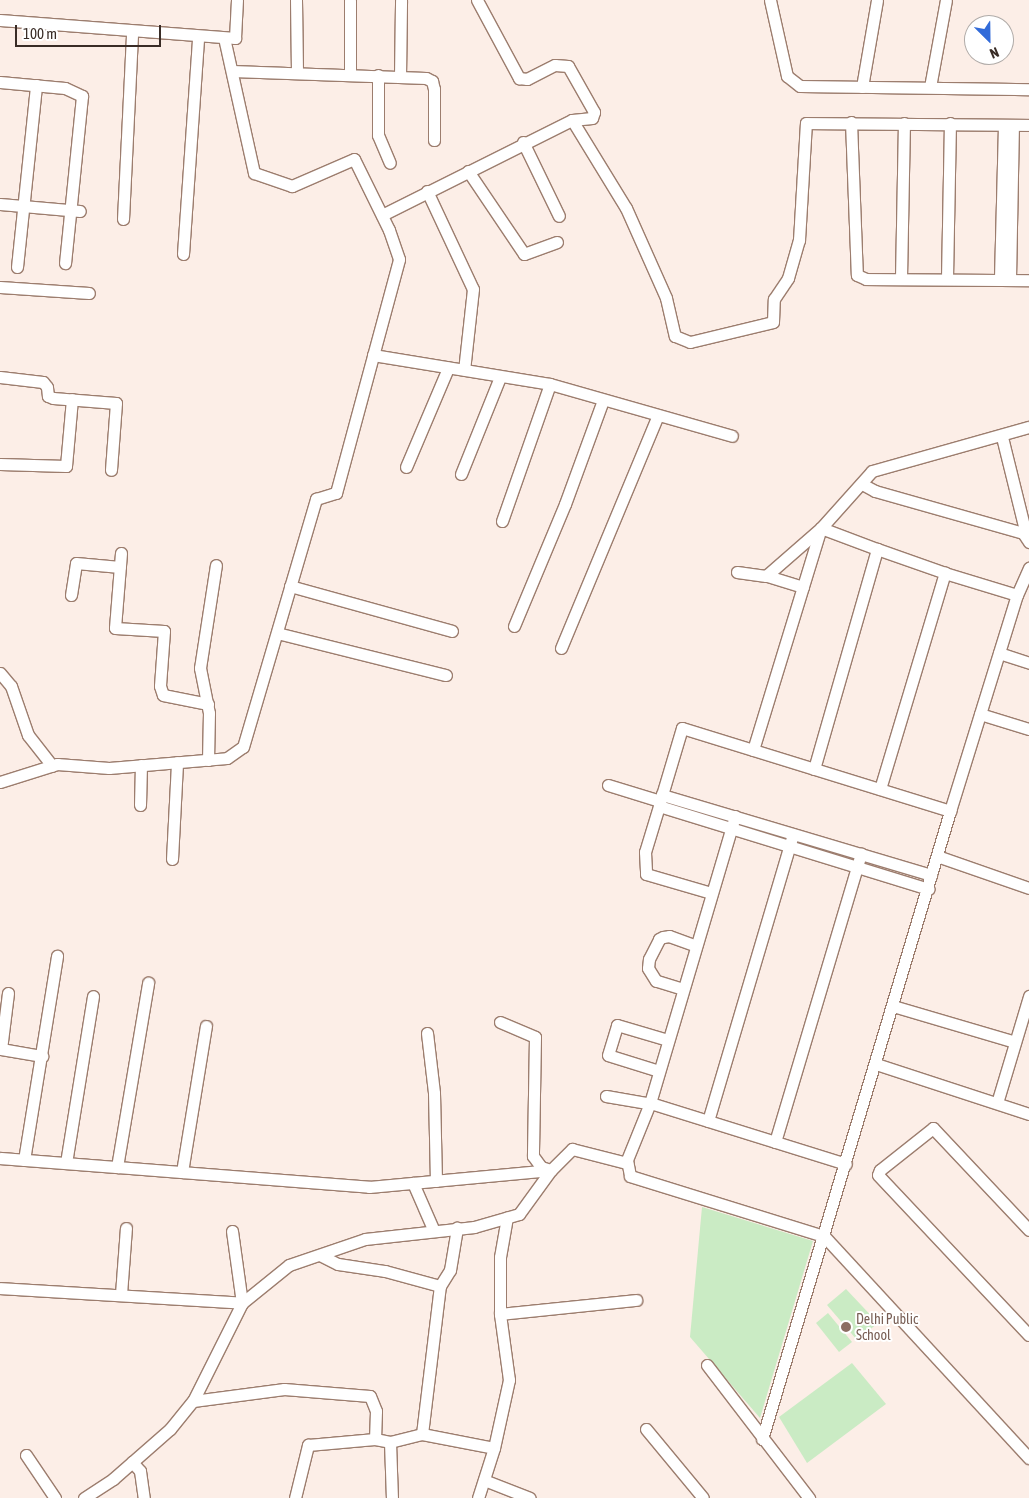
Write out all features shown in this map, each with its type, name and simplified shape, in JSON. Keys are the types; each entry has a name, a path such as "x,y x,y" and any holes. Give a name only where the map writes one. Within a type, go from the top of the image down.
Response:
{"street":[{"path":"0,20 132,32 235,38 237,0"},
{"path":"296,0 297,73"},
{"path":"350,0 350,74"},
{"path":"400,76 401,0"},
{"path":"382,215 523,142 572,120 592,118 594,112 568,66 555,65 527,79 519,78 478,0"},
{"path":"770,0 787,76 800,86 1029,89"},
{"path":"862,87 877,0"},
{"path":"930,87 946,0"},
{"path":"123,218 132,32"},
{"path":"183,254 198,37"},
{"path":"0,782 52,766 109,768 227,758 243,747 316,500 336,493 399,259 382,215 354,158 292,186 254,173 224,38"},
{"path":"232,71 400,76 432,81 434,140"},
{"path":"378,75 378,135 390,163"},
{"path":"0,82 65,88 82,96 75,211 65,263"},
{"path":"17,267 36,86"},
{"path":"572,120 626,208 666,298 675,336 690,342 773,322 774,299 790,274 802,223 804,127 810,122 950,123 1029,126"},
{"path":"851,122 855,271 860,278 1029,280"},
{"path":"901,278 904,123"},
{"path":"947,278 950,123"},
{"path":"1005,279 1008,125"},
{"path":"523,142 559,216"},
{"path":"468,171 524,254 557,242"},
{"path":"427,191 473,289 464,370"},
{"path":"0,204 75,211"},
{"path":"0,286 89,293"},
{"path":"373,355 550,384 732,436"},
{"path":"406,467 448,368"},
{"path":"0,376 43,382 47,387 48,396 116,403 111,470"},
{"path":"461,474 500,377"},
{"path":"502,521 550,384"},
{"path":"0,464 66,466 72,399"},
{"path":"514,626 565,504 603,400"},
{"path":"561,648 658,415"},
{"path":"766,576 822,528 872,471 893,463 1002,437 1029,428"},
{"path":"862,484 875,491 1026,538 1002,437"},
{"path":"822,528 945,573 1017,595"},
{"path":"753,750 822,528"},
{"path":"814,769 877,549"},
{"path":"121,553 115,628 164,631 160,686 163,695 208,704"},
{"path":"71,595 76,563 120,567"},
{"path":"208,760 208,704 200,668 216,565"},
{"path":"762,1439 876,1064 950,811 1017,595 1029,568"},
{"path":"737,572 766,576 803,587"},
{"path":"880,790 945,573"},
{"path":"290,586 452,631"},
{"path":"277,633 446,675"},
{"path":"999,653 1029,663"},
{"path":"0,672 11,686 28,735 52,766"},
{"path":"980,714 1029,729"},
{"path":"711,893 646,874 645,852 682,728 950,811"},
{"path":"172,859 177,762"},
{"path":"140,805 141,765"},
{"path":"608,785 733,822 793,834 931,875"},
{"path":"733,822 789,845 928,889"},
{"path":"733,822 659,1071 627,1163 630,1176 824,1236 1029,1458"},
{"path":"708,1121 793,834"},
{"path":"775,1142 861,854"},
{"path":"937,856 1029,888"},
{"path":"683,989 656,981 648,968 649,959 659,939 663,937 669,936 696,946"},
{"path":"24,1160 57,956"},
{"path":"117,1167 148,983"},
{"path":"8,993 1,1049 42,1056"},
{"path":"66,1163 92,996"},
{"path":"997,1104 1015,1042 1026,1015 1029,996"},
{"path":"893,1006 1015,1042"},
{"path":"500,1022 535,1037 533,1156 541,1168 551,1170"},
{"path":"659,1071 608,1055 617,1025 668,1040"},
{"path":"182,1172 206,1026"},
{"path":"427,1033 434,1093 436,1181"},
{"path":"876,1064 1029,1114"},
{"path":"606,1096 649,1103 846,1164"},
{"path":"1029,1230 933,1128 880,1170 878,1175 1029,1335"},
{"path":"84,1498 132,1462 170,1429 193,1402 242,1303 289,1265 365,1240 457,1228 519,1214 551,1170 572,1149 627,1163"},
{"path":"0,1158 369,1188 551,1170"},
{"path":"413,1183 434,1231"},
{"path":"478,1498 494,1448 509,1380 500,1314 500,1257 507,1218"},
{"path":"121,1294 126,1228"},
{"path":"422,1434 440,1286 450,1270 457,1228"},
{"path":"232,1231 242,1303"},
{"path":"320,1255 338,1264 385,1271 440,1286"},
{"path":"0,1288 242,1303"},
{"path":"500,1314 636,1300"},
{"path":"707,1365 809,1498"},
{"path":"193,1402 284,1389 370,1396 376,1411 375,1439"},
{"path":"646,1428 703,1498"},
{"path":"295,1498 308,1446 375,1439 390,1442 422,1434 494,1448"},
{"path":"390,1442 392,1498"},
{"path":"26,1454 55,1498"},
{"path":"132,1462 140,1472 144,1498"},
{"path":"484,1480 530,1498"}],"green space":[{"path":"702,1207 813,1241 760,1418 690,1337"},
{"path":"846,1289 878,1323 857,1340 827,1305"},
{"path":"828,1313 852,1342 839,1352 816,1323"},
{"path":"852,1363 886,1404 807,1463 779,1417"}],"place":[{"name":"Delhi Public School","path":"846,1327"}]}
